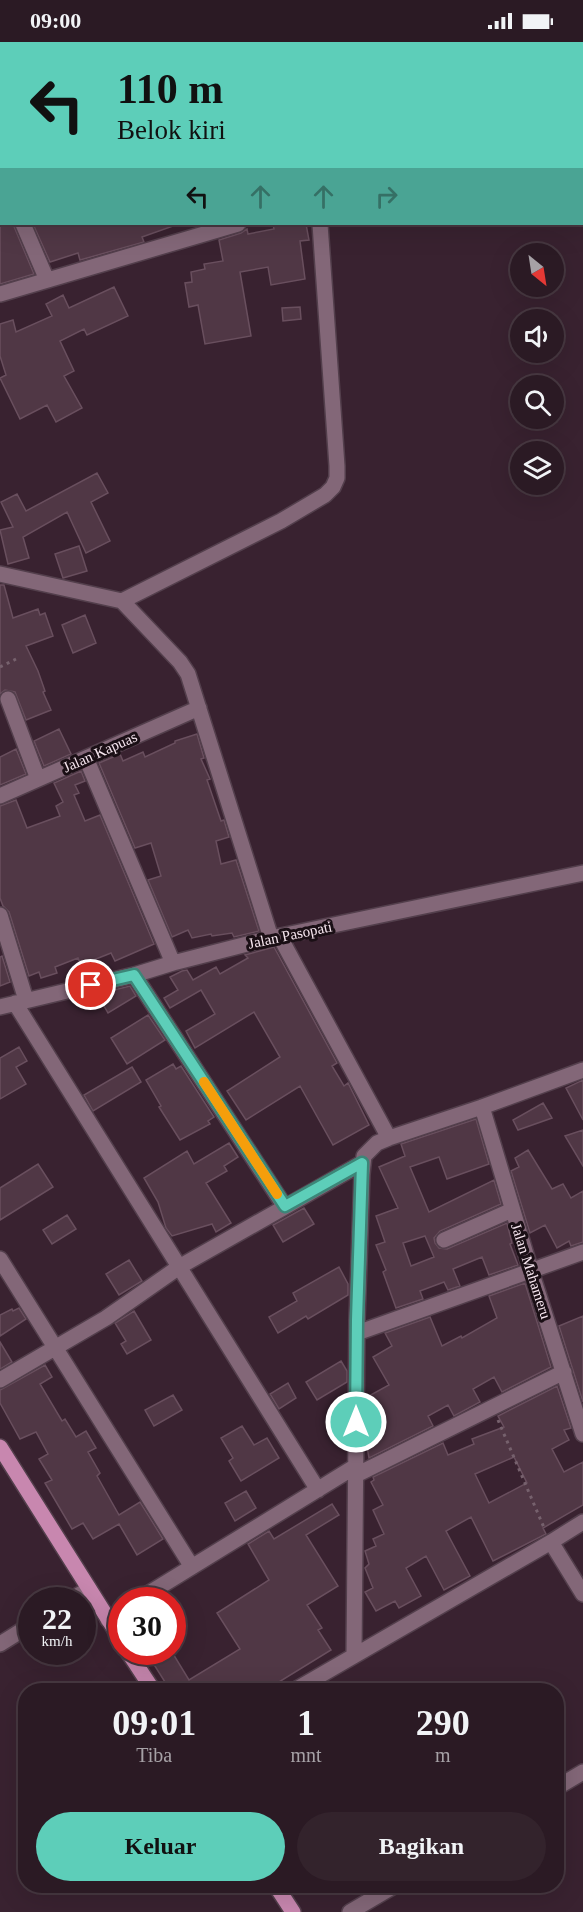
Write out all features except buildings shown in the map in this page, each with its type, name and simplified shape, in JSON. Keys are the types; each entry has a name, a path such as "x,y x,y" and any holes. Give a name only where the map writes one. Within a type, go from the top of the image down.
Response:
{"main road":[{"path":"0,1447 88,1587"},
{"path":"96,1596 108,1608"},
{"path":"137,1665 148,1683"},
{"path":"280,1893 292,1912"}],"street":[{"path":"23,225 47,280"},
{"path":"0,294 235,225"},
{"path":"122,601 281,521 325,495 333,487 337,478 338,466 320,225"},
{"path":"0,574 122,601 180,662 188,674 276,937 389,1138"},
{"path":"8,699 38,779"},
{"name":"Jalan Kapuas","path":"0,796 199,708"},
{"path":"86,758 173,963"},
{"name":"Jalan Pasopati","path":"14,1003 134,975 276,937 583,873"},
{"path":"0,915 14,1003 318,1490"},
{"path":"134,975 285,1206"},
{"path":"354,1655 357,1333 364,1156 377,1143 389,1138 583,1070"},
{"name":"Jalan Mahameru","path":"482,1107 583,1434"},
{"path":"0,1380 106,1318 179,1268 362,1163"},
{"path":"444,1240 512,1210"},
{"path":"357,1333 583,1252"},
{"path":"0,1259 192,1567"},
{"path":"159,1587 318,1490 564,1372"},
{"path":"307,1683 583,1522"},
{"path":"551,1542 583,1594"},
{"path":"0,1644 18,1633"},
{"path":"564,1783 583,1772"},
{"path":"350,1912 382,1893"}],"path":[{"path":"0,667 16,659"},
{"path":"498,1420 551,1542"}],"slow traffic":[{"path":"204,1082 277,1194"}],"route":[{"path":"91,985 134,975 285,1206 362,1163 356,1422"}]}
